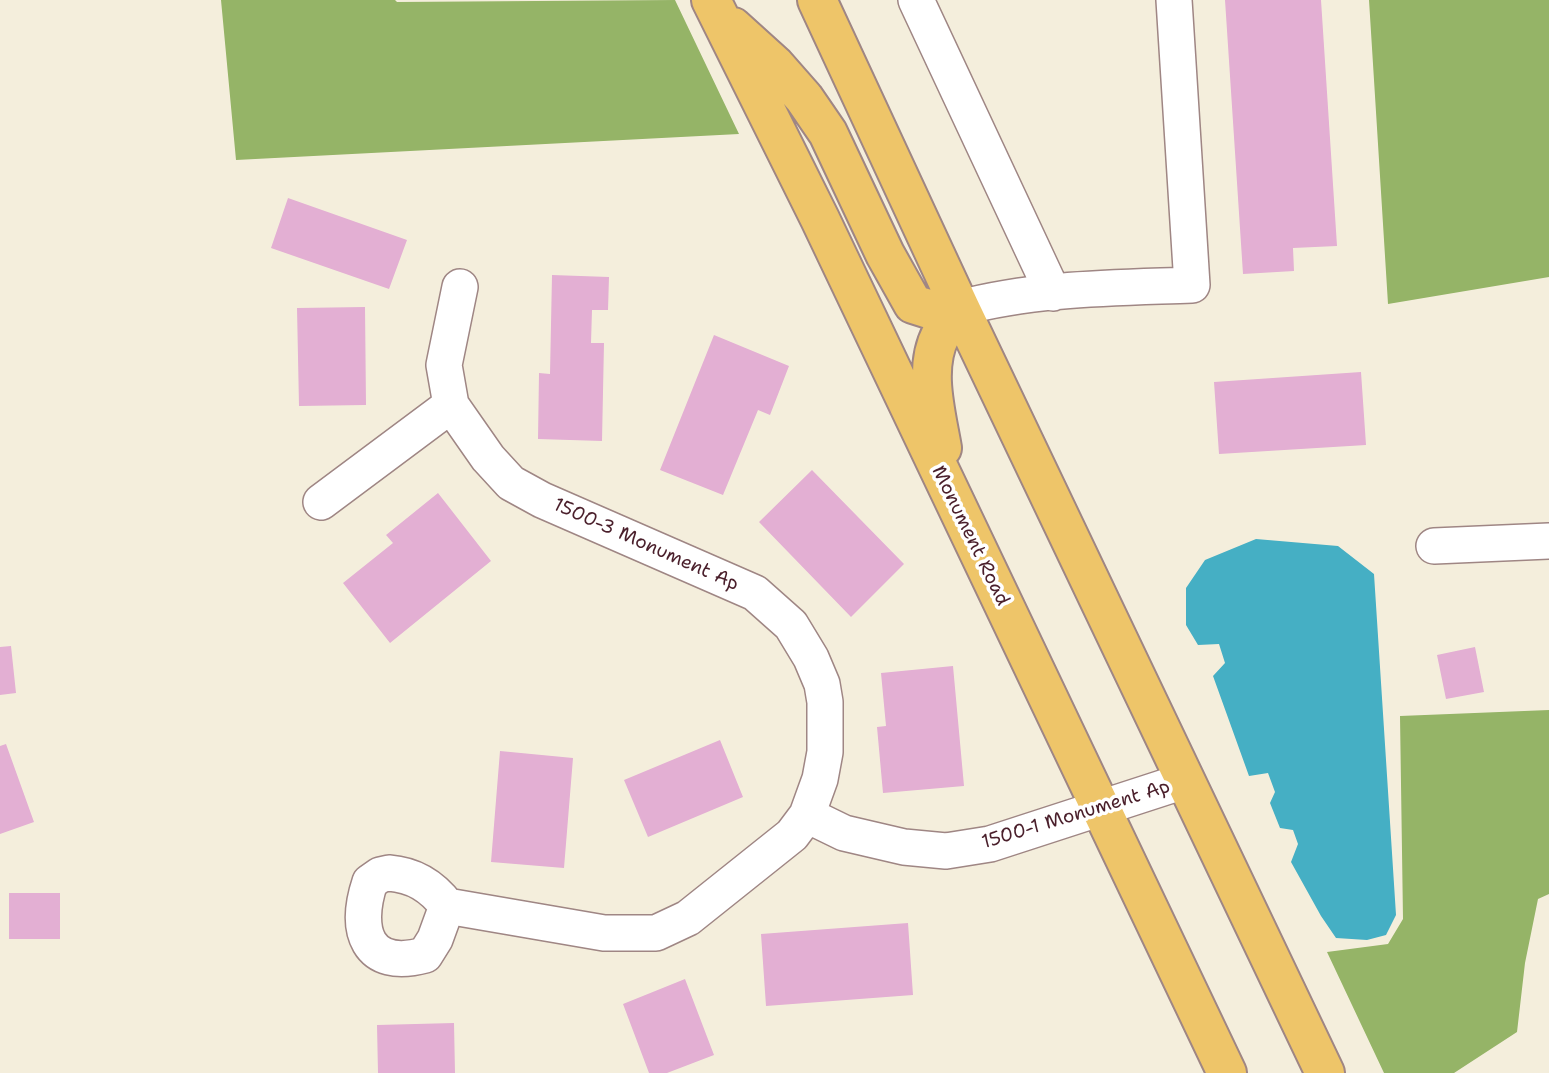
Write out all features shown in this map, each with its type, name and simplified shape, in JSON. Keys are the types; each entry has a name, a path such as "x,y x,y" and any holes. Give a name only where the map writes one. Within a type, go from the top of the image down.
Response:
{"main road":[{"path":"820,1 960,308 1325,1073"},
{"path":"714,7 775,65 804,97 828,132 885,254 913,304 935,311 960,308"},
{"name":"Monument Road","path":"714,7 820,219 1227,1073"},
{"path":"949,494 934,400 932,366 940,335 960,308"}],"street":[{"path":"916,0 1053,293"},
{"path":"960,308 992,299 1192,285 1174,0"},
{"name":"1500-3 Monument Ap","path":"460,287 444,365 451,405 488,458 511,483 542,500 755,593 792,625 811,658 822,684 825,702 825,752 820,779 807,815"},
{"path":"321,502 451,405"},
{"path":"1434,546 1549,541"},
{"name":"1500-1 Monument Ap","path":"807,815 844,833 904,848 946,851 990,844 1184,781"},
{"path":"446,906 604,933 656,933 688,918 792,835 807,815"}],"green space":[{"path":"221,0 675,0 739,134 236,160"},
{"path":"1369,0 1549,0 1549,277 1388,304"},
{"path":"1549,710 1549,894 1538,899 1525,963 1517,1032 1454,1073 1384,1073 1327,952 1388,944 1403,919 1400,716"}],"water":[{"path":"1256,539 1338,546 1374,574 1396,915 1386,935 1367,940 1336,938 1321,916 1291,862 1298,844 1293,830 1280,828 1270,803 1275,792 1268,773 1249,776 1213,676 1225,663 1219,644 1198,645 1186,625 1186,588 1205,560"}],"building":[{"path":"1225,0 1321,0 1337,246 1293,248 1294,271 1243,274"},
{"path":"288,198 407,240 389,289 271,248"},
{"path":"552,275 609,277 608,310 592,310 591,343 604,343 602,441 538,439 539,373 550,374"},
{"path":"365,307 366,405 299,406 297,308"},
{"path":"714,335 789,366 770,415 758,410 723,495 660,470"},
{"path":"1361,372 1366,445 1219,454 1214,382"},
{"path":"812,470 904,564 851,617 759,522"},
{"path":"438,493 491,561 390,643 343,583 393,543 386,535"},
{"path":"11,646 16,693 0,695 0,647"},
{"path":"1475,647 1484,692 1446,699 1437,655"},
{"path":"953,666 964,786 883,793 877,727 886,726 881,673"},
{"path":"720,740 743,797 648,837 624,780"},
{"path":"6,744 34,822 0,834 0,746"},
{"path":"500,751 573,758 564,868 491,862"},
{"path":"9,893 60,893 60,939 9,939"},
{"path":"908,923 913,995 766,1006 761,934"},
{"path":"685,979 714,1055 667,1073 649,1073 623,1004"},
{"path":"454,1023 455,1073 378,1073 377,1025"}]}
